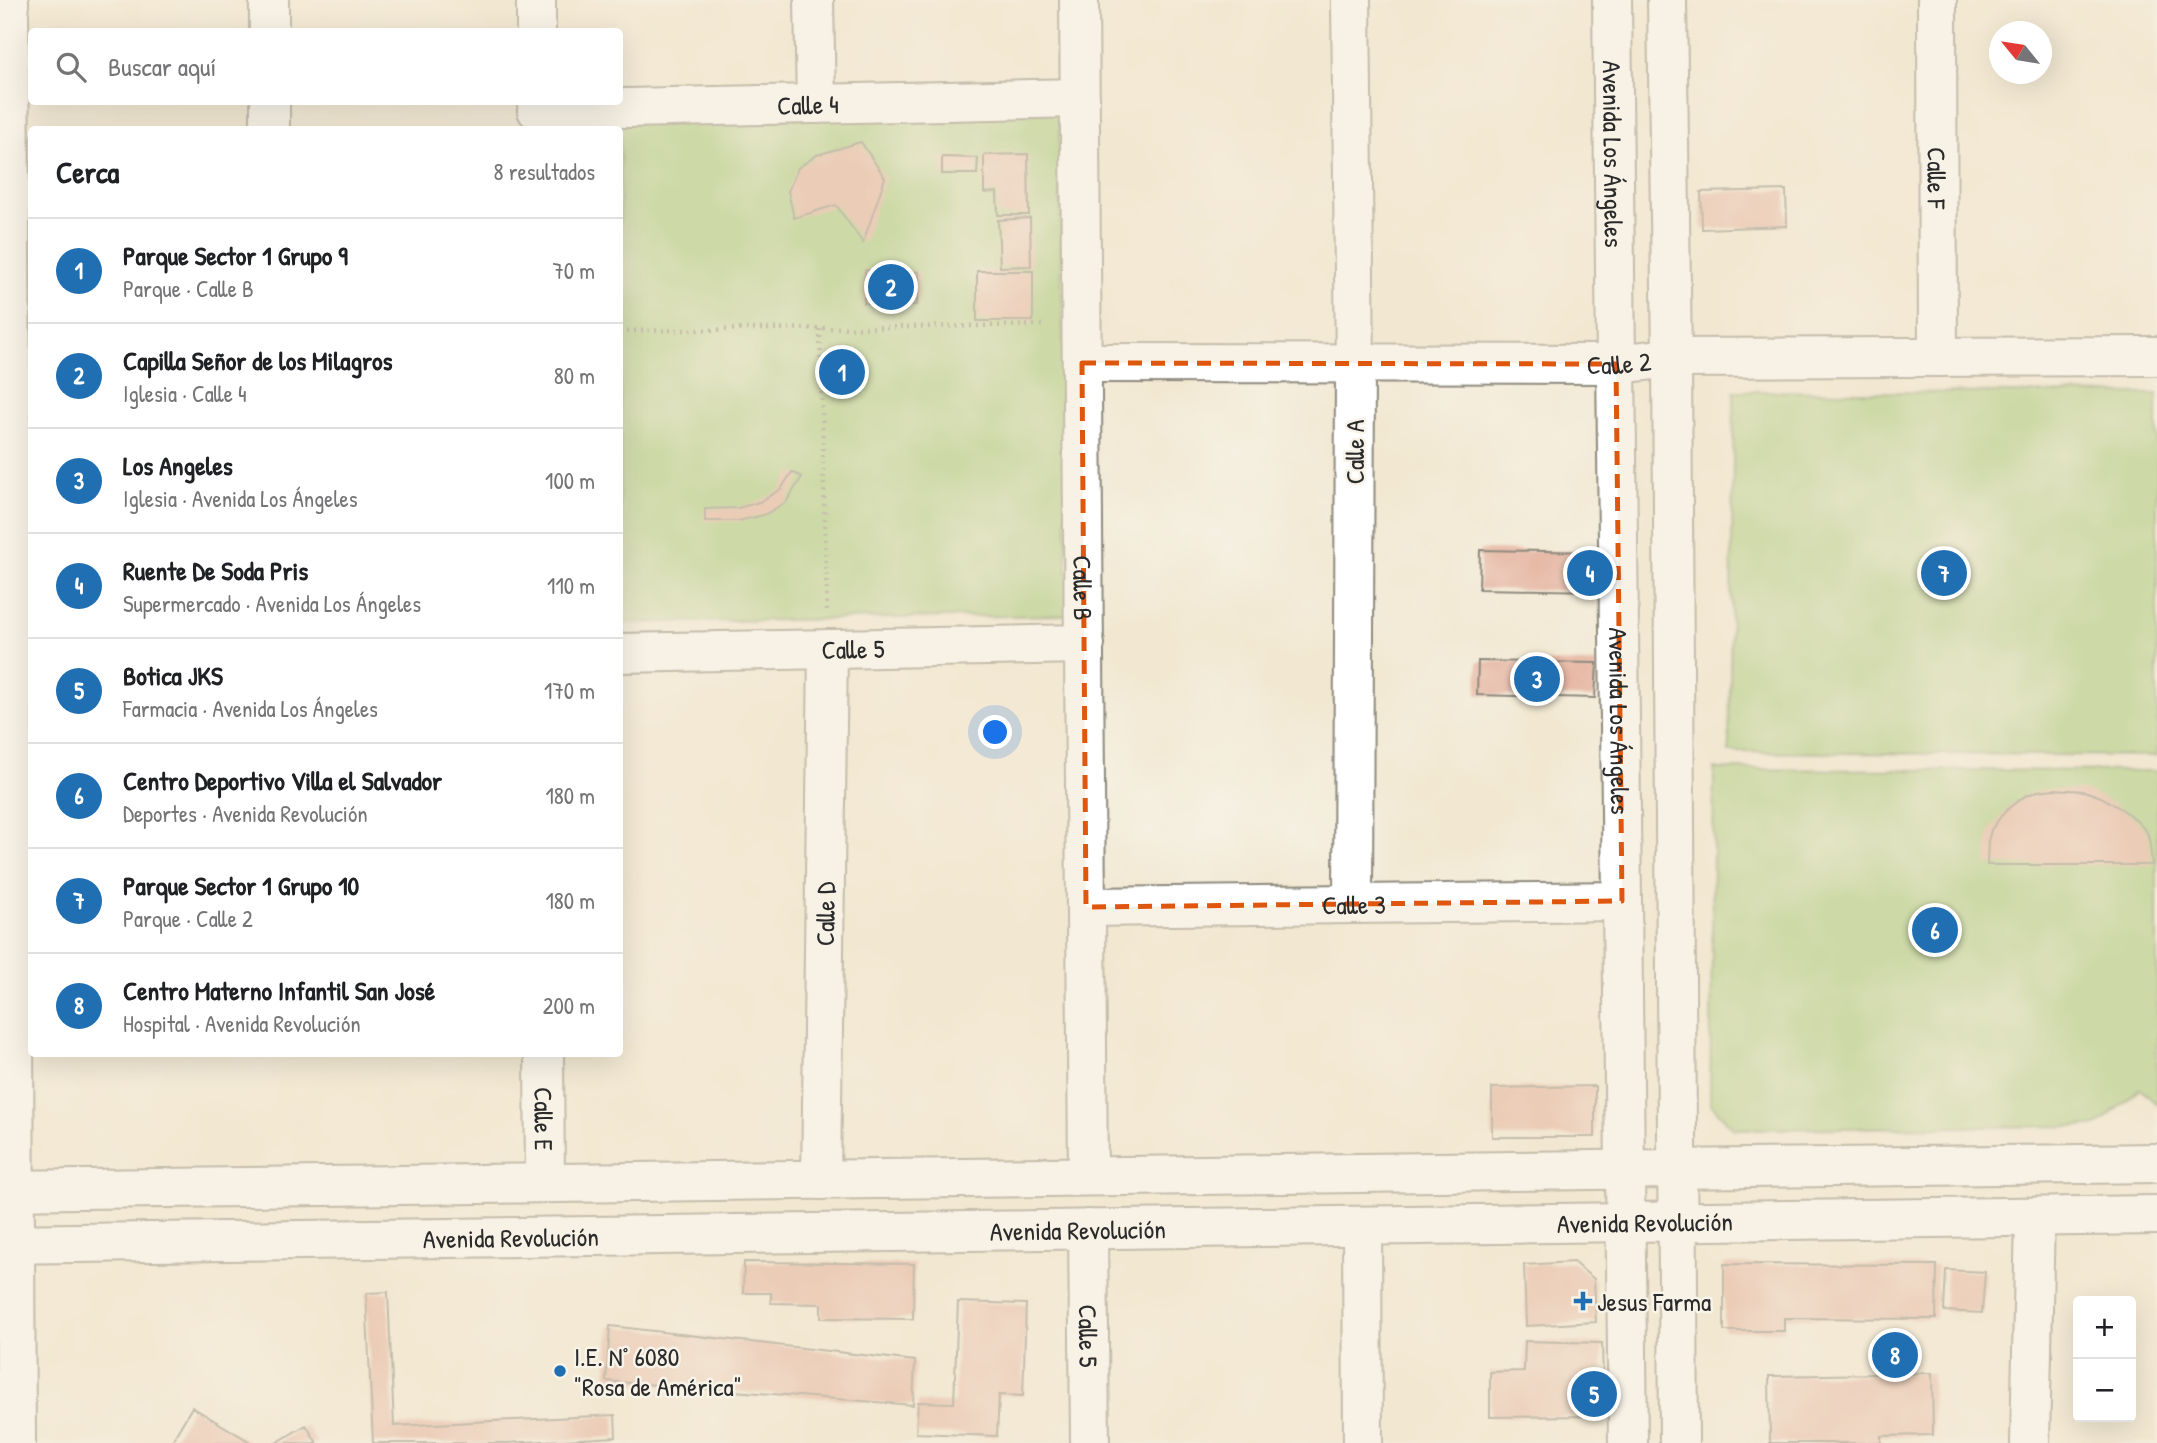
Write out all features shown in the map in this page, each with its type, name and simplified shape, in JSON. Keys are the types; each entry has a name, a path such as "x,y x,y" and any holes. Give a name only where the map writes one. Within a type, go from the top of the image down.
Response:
{"street":[{"path":"9,0 22,914 7,1189 16,1443"},
{"path":"269,0 269,28"},
{"path":"536,0 536,28"},
{"path":"814,0 816,104"},
{"name":"Calle B","path":"1079,0 1088,1176"},
{"name":"Calle A","path":"1351,0 1354,364 1353,904"},
{"name":"Avenida Los Ángeles","path":"1612,0 1628,1443"},
{"name":"Avenida Los Ángeles","path":"1667,0 1679,1443"},
{"name":"Calle F","path":"1937,0 1938,356"},
{"name":"Calle 4","path":"537,114 1080,98"},
{"path":"270,105 270,126"},
{"name":"Calle 2","path":"1082,363 1616,364 1672,358 2157,355"},
{"name":"Calle 5","path":"623,653 1084,644"},
{"name":"Calle D","path":"821,1180 828,649"},
{"name":"Calle 3","path":"1086,907 1622,901"},
{"name":"Calle E","path":"544,1057 545,1183"},
{"name":"Avenida Revolución","path":"7,1189 2157,1163"},
{"name":"Avenida Revolución","path":"8,1244 2157,1215"},
{"path":"2030,1443 2035,1217"},
{"path":"1362,1226 1363,1443"},
{"name":"Calle 5","path":"1088,1229 1090,1443"}],"path":[{"path":"623,331 1082,325"},
{"path":"820,328 828,649"}],"highlighted area":[{"path":"1082,363 1616,364 1622,901 1086,907"}],"green space":[{"path":"1059,112 1068,615 623,623 623,126 558,126 558,123"},
{"path":"1734,391 2157,394 2157,756 1729,752"},
{"path":"1714,769 2157,771 2157,1105 2140,1088 2097,1126 1734,1129 1710,1103"}],"building":[{"path":"861,142 885,178 863,243 836,205 794,218 788,191 798,168 817,155"},
{"path":"1028,154 1029,215 998,215 997,192 984,193 984,155"},
{"path":"942,157 978,158 977,174 942,174"},
{"path":"1786,190 1787,226 1702,229 1701,192"},
{"path":"1030,218 1031,266 1000,267 998,220"},
{"path":"865,270 919,272 917,305 864,303"},
{"path":"977,271 1033,271 1033,321 977,321"},
{"path":"792,472 802,477 786,502 764,515 738,521 705,521 705,509 738,508 759,502 781,489"},
{"path":"1480,550 1599,552 1598,591 1479,589"},
{"path":"1478,661 1597,663 1595,698 1477,695"},
{"path":"2053,789 2084,791 2123,810 2147,832 2152,865 1987,865 1991,830 2002,815 2025,796"},
{"path":"1595,1086 1595,1137 1492,1137 1492,1088"},
{"path":"744,1262 914,1264 913,1319 821,1318 821,1304 771,1303 771,1293 743,1293"},
{"path":"1573,1262 1594,1279 1596,1322 1526,1326 1524,1265"},
{"path":"1724,1264 1937,1265 1936,1319 1784,1318 1784,1331 1724,1331"},
{"path":"1946,1270 1985,1272 1982,1313 1944,1311"},
{"path":"388,1292 394,1426 615,1415 616,1437 507,1443 373,1443 366,1293"},
{"path":"958,1302 1026,1304 1023,1396 999,1395 997,1436 916,1433 918,1402 954,1403"},
{"path":"610,1326 915,1361 913,1405 606,1381"},
{"path":"1525,1341 1602,1343 1604,1416 1490,1417 1490,1372 1524,1371"},
{"path":"1932,1373 1933,1435 1881,1436 1881,1443 1770,1443 1769,1376"},
{"path":"192,1407 252,1443 171,1443"},
{"path":"306,1425 317,1443 276,1443"}],"place":[{"name":"Capilla Señor de los Milagros","path":"891,287"},
{"name":"Parque Sector 1 Grupo 9","path":"842,372"},
{"name":"Ruente De Soda Pris","path":"1590,573"},
{"name":"Parque Sector 1 Grupo 10","path":"1944,573"},
{"name":"Los Angeles","path":"1537,679"},
{"name":"Centro Deportivo Villa el Salvador","path":"1935,930"},
{"name":"Jesus Farma","path":"1583,1301"},
{"name":"Centro Materno Infantil San José","path":"1895,1355"},
{"name":"I.E. N° 6080 \"Rosa de América\"","path":"560,1371"},
{"name":"Botica JKS","path":"1594,1394"}]}
